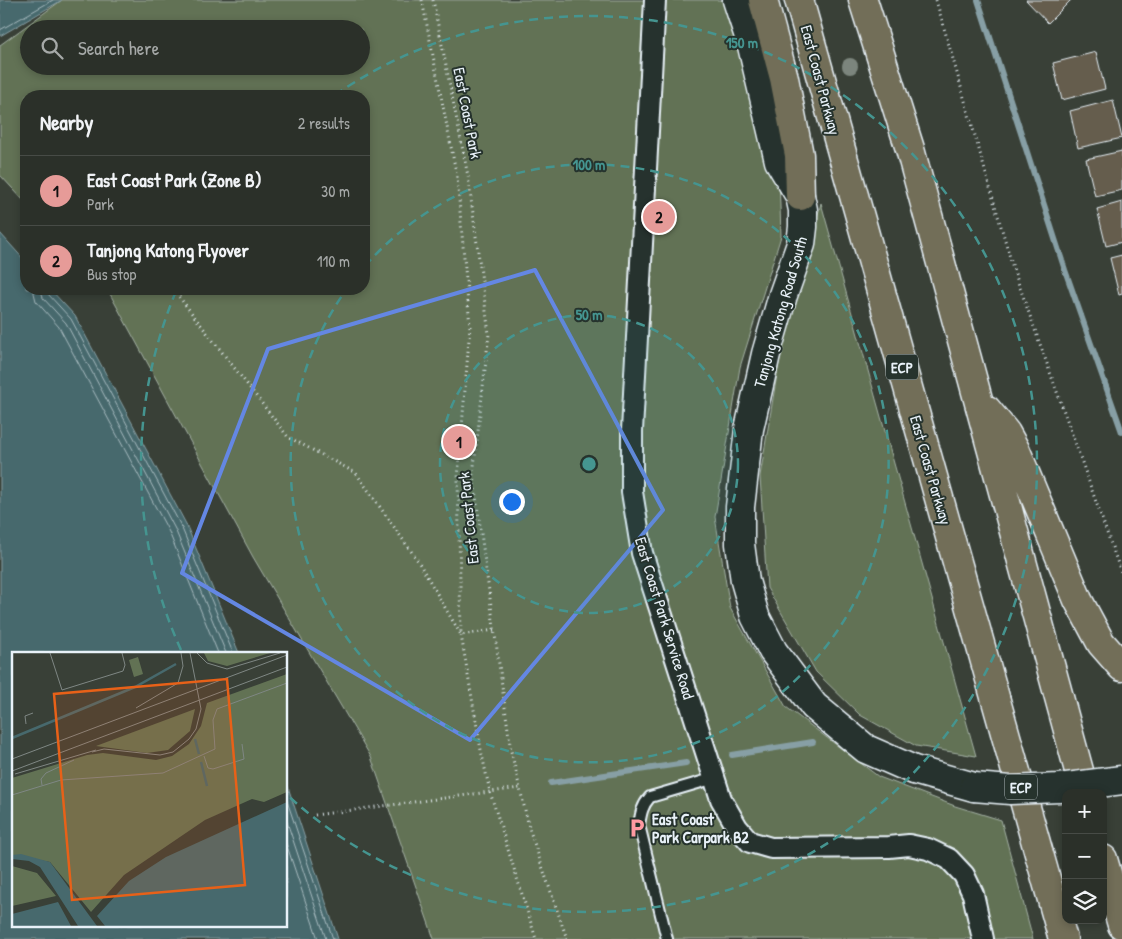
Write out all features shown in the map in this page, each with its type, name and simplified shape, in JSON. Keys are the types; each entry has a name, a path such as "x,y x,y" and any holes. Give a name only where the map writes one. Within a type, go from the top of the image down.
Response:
{"highway":[{"path":"763,0 784,78 799,155 800,196"},
{"name":"East Coast Parkway","path":"799,0 1063,939"},
{"path":"863,0 910,149 1084,789"},
{"path":"979,401 1006,433 1016,451 1078,600 1101,643 1122,667"},
{"path":"1107,872 1122,925"}],"main road":[{"path":"737,0 752,46 779,161 800,196"},
{"name":"Tanjong Katong Road South","path":"800,196 803,210 801,244 783,295 766,354 750,429 740,506 740,544 746,581 755,616 774,651 814,706 866,749 914,770 974,787 1010,790 1059,788 1122,780"}],"street":[{"name":"East Coast Park Service Road","path":"655,0 633,411 632,492 642,553 722,799 737,828 750,842 771,848 889,847 909,845 928,849 949,859 964,875 973,894 983,939"}],"lane":[{"path":"667,939 639,825 641,813 644,804 650,797 715,778"}],"path":[{"path":"422,0 457,176 470,326 458,478 461,635 480,750 490,792 536,939"},
{"name":"East Coast Park","path":"433,0 468,176 489,334 473,475 511,751 530,831 567,939"},
{"path":"936,0 1012,268 1122,575"},
{"path":"178,295 288,437 356,473 418,561 461,635"},
{"path":"461,635 494,630"},
{"path":"315,815 520,788"}],"highlighted area":[{"path":"535,270 663,510 470,740 182,573 268,349"}],"green space":[{"path":"62,0 745,0 778,148 781,236 740,367 715,517 730,608 786,707 879,777 955,806 1001,820 1033,939 434,939 371,757 253,557 111,295 370,295 370,90 20,90 20,197 0,175 0,45 20,30 20,75 370,75 370,20 34,20"},
{"path":"821,203 976,756 916,746 860,715 816,672 767,588 760,476 780,357"}],"water":[{"path":"0,0 62,0 28,20 20,20 20,24 0,36"},
{"path":"0,233 20,255 20,295 56,295 75,316 186,524 239,652 12,652 12,926 288,926 288,787 338,939 0,939"}],"building":[{"path":"1026,0 1071,0 1048,23"},
{"path":"1096,52 1105,89 1062,100 1053,63"},
{"path":"1113,100 1122,138 1078,148 1070,111"},
{"path":"1122,151 1122,190 1095,196 1086,159"},
{"path":"1122,202 1122,242 1106,246 1097,209"},
{"path":"1122,255 1122,294 1119,295 1110,258"}],"waterway":[{"path":"978,0 1065,270 1122,432"},
{"path":"732,755 813,742"},
{"path":"551,783 686,763"}],"place":[{"name":"Tanjong Katong Flyover","path":"659,217"},
{"name":"East Coast Park (Zone B)","path":"459,442"},
{"name":"East Coast Park Carpark B2","path":"637,828"}]}
